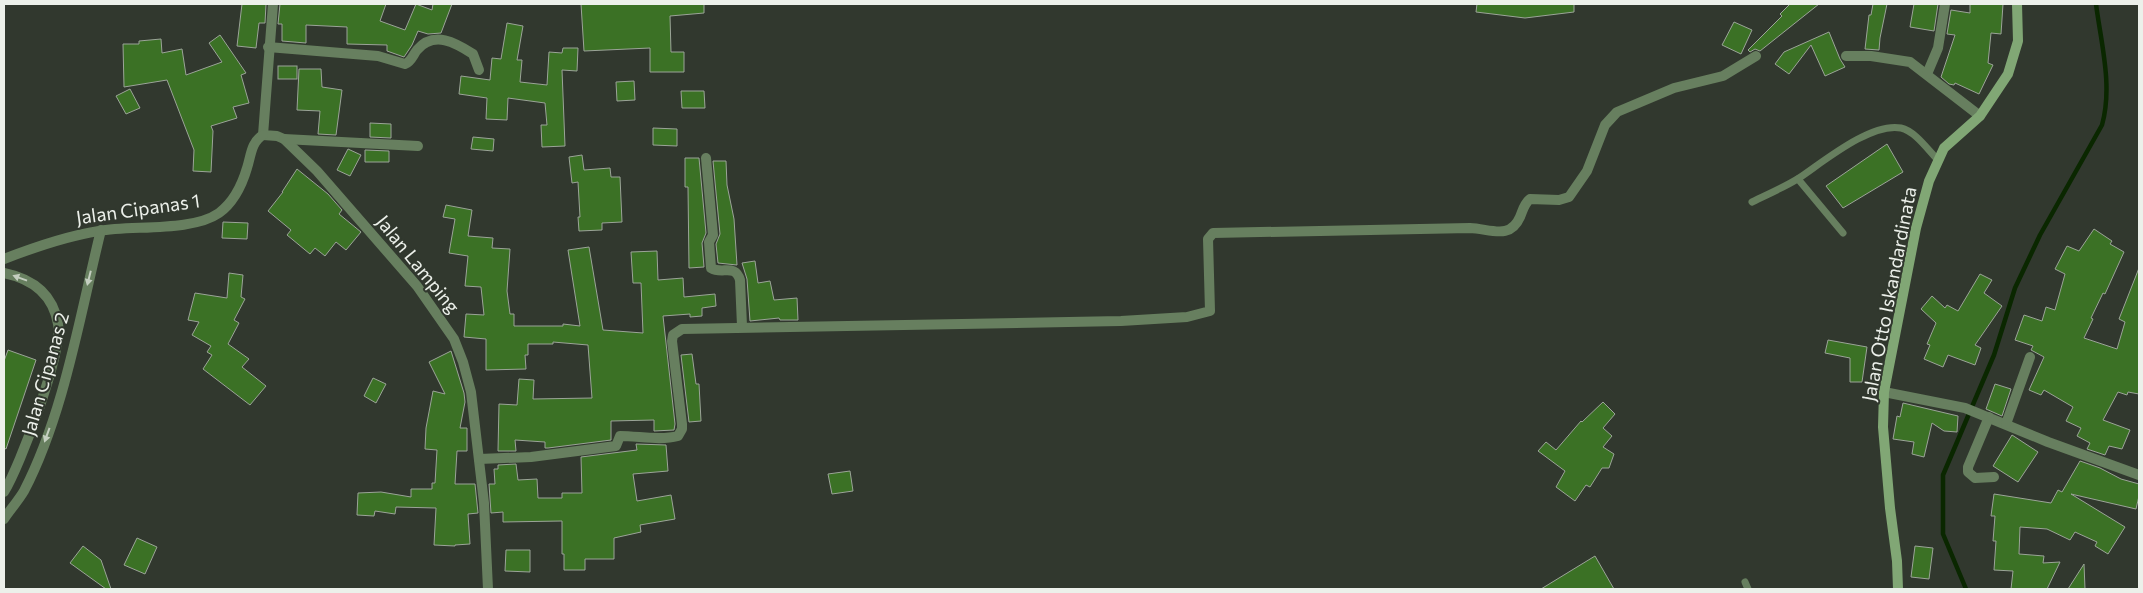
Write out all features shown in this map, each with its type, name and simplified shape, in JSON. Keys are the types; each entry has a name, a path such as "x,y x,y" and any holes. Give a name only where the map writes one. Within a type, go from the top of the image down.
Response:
{"main road":[{"name":"Jalan Otto Iskandardinata","path":"1898,589 1883,427 1884,392 1916,228 1929,181 1944,148 1980,116 2008,74 2018,42 2017,4"}],"street":[{"path":"273,4 268,47 263,135 277,136 284,139 418,146"},
{"path":"1927,74 1938,48 1945,4"},
{"path":"268,47 378,56 405,64 410,62 423,44 431,39 442,39 473,54 479,70"},
{"path":"479,459 531,457 616,446 620,436 665,438 678,436 682,429 682,424 672,341 673,335 682,329 742,326 903,326 1187,317 1210,312 1208,239 1211,234 1470,228 1511,230 1516,225 1526,202 1530,199 1565,200 1576,191 1587,171 1605,125 1617,112 1674,88 1723,76 1756,56"},
{"path":"1846,56 1891,58 1910,62 1980,116"},
{"name":"Jalan Cipanas 1","path":"4,259 64,237 101,230 185,224 207,219 219,213 236,194 248,167 254,143 263,135"},
{"name":"Jalan Lamping","path":"284,139 317,170 371,231 417,286 454,339 463,362 471,392 484,503 488,589"},
{"path":"706,158 713,234 709,242 712,268 716,270 732,270 737,273 740,280 742,326"},
{"name":"Jalan Cipanas 2","path":"4,519 23,492 46,438 72,353 101,230"},
{"name":"Jalan Cipanas 2","path":"4,273 32,282 45,292 54,308 59,326 56,350 31,432 4,492"},
{"path":"2006,424 2030,356"},
{"path":"1884,392 1970,410 2048,442 2137,471"},
{"path":"1989,417 1968,467 1968,472 1975,478 1994,476"}],"lane":[{"path":"1752,202 1798,179 1848,145 1868,134 1893,128 1907,130 1938,160"},
{"path":"1798,179 1843,234"}],"building":[{"path":"242,4 266,4 265,23 259,23 256,48 237,46"},
{"path":"280,4 386,4 380,21 405,30 416,4 432,10 433,4 452,4 441,33 428,34 418,31 404,57 387,51 387,45 347,44 347,27 306,25 306,43 282,41 282,24 278,24"},
{"path":"581,4 704,4 704,13 670,16 671,52 684,52 684,72 650,72 650,48 584,51"},
{"path":"1477,4 1574,4 1574,12 1525,18 1476,12"},
{"path":"1790,4 1819,4 1760,51 1755,49 1750,52 1748,50 1782,16 1780,14"},
{"path":"1873,4 1887,4 1879,50 1865,49 1869,15 1871,15"},
{"path":"1914,4 1938,4 1934,31 1910,27"},
{"path":"1970,4 2003,4 2001,34 1991,33 1988,63 1993,65 1979,94 1955,83 1954,85 1949,84 1941,77 1955,35 1947,34 1951,10 1970,13"},
{"path":"1734,22 1752,30 1741,54 1722,45"},
{"path":"507,23 523,26 517,60 522,60 520,82 547,85 549,52 562,53 563,48 578,48 577,71 562,70 565,146 542,147 541,125 547,125 545,103 508,98 507,120 486,119 487,98 459,94 461,76 490,80 492,58 501,59"},
{"path":"1829,32 1845,67 1825,76 1811,45 1789,74 1775,64 1784,52"},
{"path":"220,35 246,73 241,75 249,103 233,107 237,118 211,126 213,131 211,172 193,171 194,150 167,80 124,87 123,44 139,44 139,41 161,39 162,53 182,49 186,75 222,62 209,43"},
{"path":"278,66 297,66 297,79 278,79"},
{"path":"299,69 321,69 322,87 342,90 336,135 318,134 320,111 297,110"},
{"path":"634,81 635,100 617,101 616,82"},
{"path":"130,89 140,108 126,114 116,96"},
{"path":"681,91 704,91 705,108 682,108"},
{"path":"370,123 391,124 391,138 370,137"},
{"path":"653,128 677,129 677,146 653,145"},
{"path":"473,137 494,139 493,151 471,149"},
{"path":"1887,144 1903,172 1843,208 1826,186"},
{"path":"348,149 361,155 350,176 337,170"},
{"path":"365,150 389,151 389,162 365,162"},
{"path":"582,155 584,170 610,168 611,177 620,177 622,222 602,223 602,230 579,231 578,182 572,183 569,157"},
{"path":"685,158 699,158 706,233 702,243 704,267 689,268 688,187 685,187"},
{"path":"713,161 726,161 727,185 734,219 737,265 718,263 716,244 720,234"},
{"path":"297,169 328,194 342,210 339,214 361,232 346,250 336,242 325,256 315,248 310,254 287,235 291,230 268,211 283,192"},
{"path":"446,205 472,210 468,236 493,238 492,248 510,249 507,291 510,314 514,314 514,326 563,326 563,324 580,326 568,250 589,247 603,330 643,333 641,283 633,283 631,252 657,251 658,280 683,278 684,297 715,294 716,306 702,308 702,316 690,317 690,314 663,316 675,424 674,430 654,431 654,420 611,421 611,440 545,448 545,442 515,440 516,451 498,451 499,404 517,405 519,379 534,380 533,399 592,398 588,345 553,342 553,344 528,344 528,355 525,355 526,369 486,370 486,339 464,337 466,314 484,315 481,287 465,286 468,256 449,253 455,219 443,217"},
{"path":"223,222 248,223 247,239 222,238"},
{"path":"2094,229 2112,241 2110,244 2124,252 2105,294 2103,293 2091,318 2093,319 2084,338 2117,349 2125,322 2119,319 2139,268 2139,394 2128,392 2127,395 2118,392 2103,420 2130,430 2122,449 2109,446 2105,455 2087,449 2090,443 2077,436 2081,428 2066,421 2073,407 2044,390 2041,395 2029,390 2044,357 2031,350 2033,346 2015,340 2024,315 2042,321 2046,307 2055,310 2065,274 2055,269 2067,246 2079,251"},
{"path":"755,261 758,283 770,281 774,300 797,298 798,320 780,320 779,318 750,321 747,279 742,263"},
{"path":"229,273 243,275 241,297 245,299 234,320 239,323 228,344 249,359 242,367 266,386 250,405 203,369 212,355 207,352 211,346 192,335 199,322 188,320 195,293 227,298"},
{"path":"1980,274 1992,280 1984,293 2002,306 1975,345 1981,348 1975,365 1948,355 1943,367 1924,359 1930,345 1927,344 1936,323 1921,309 1932,296 1945,308 1947,305 1958,311"},
{"path":"1828,340 1867,347 1862,382 1850,382 1850,358 1825,353"},
{"path":"8,350 36,360 6,449 4,448 4,361"},
{"path":"451,351 464,393 465,402 460,428 467,428 467,451 457,451 455,484 475,484 478,513 468,514 470,544 455,546 434,545 436,508 396,507 395,514 375,511 374,516 357,515 358,493 381,492 411,497 411,489 432,489 432,483 435,483 437,450 425,449 426,428 433,391 445,394 429,362"},
{"path":"692,354 696,384 699,384 701,421 689,422 681,355"},
{"path":"373,378 386,384 376,403 364,396"},
{"path":"1995,384 2011,389 2002,416 1986,409"},
{"path":"1603,402 1615,414 1603,428 1612,436 1603,447 1614,454 1609,468 1602,468 1590,487 1586,485 1575,501 1556,487 1565,471 1538,451 1546,442 1556,450 1581,421"},
{"path":"1903,403 1958,416 1957,432 1944,431 1932,423 1924,457 1912,454 1914,442 1893,439 1897,416 1900,417"},
{"path":"2012,435 2038,452 2018,482 1993,466"},
{"path":"636,444 666,445 668,471 633,474 637,501 671,495 675,519 640,525 641,532 614,538 614,559 585,559 585,570 564,570 562,521 503,522 503,512 491,513 489,484 495,484 494,469 498,469 498,465 516,464 518,480 537,479 538,498 562,498 562,493 582,493 581,457 637,450"},
{"path":"2080,461 2100,468 2121,479 2139,484 2136,509 2071,494 2125,527 2108,554 2095,546 2097,542 2075,532 2070,540 2047,529 2020,527 2019,554 2044,556 2043,563 2060,562 2047,589 2011,589 2013,571 1994,570 1996,541 1993,541 1995,516 1991,516 1994,494 2051,503 2058,490 2062,492"},
{"path":"850,471 853,491 832,494 828,474"},
{"path":"137,538 157,547 145,574 124,565"},
{"path":"83,546 101,560 111,589 106,589 70,563"},
{"path":"1915,546 1933,548 1929,579 1911,577"},
{"path":"506,550 530,550 530,572 505,571"},
{"path":"1595,556 1614,589 1541,589"},
{"path":"2084,564 2085,589 2068,589"}],"waterway":[{"path":"1966,589 1943,534 1943,475 1994,355 2015,288 2040,235 2102,125 2105,110 2106,80 2096,4"}]}
